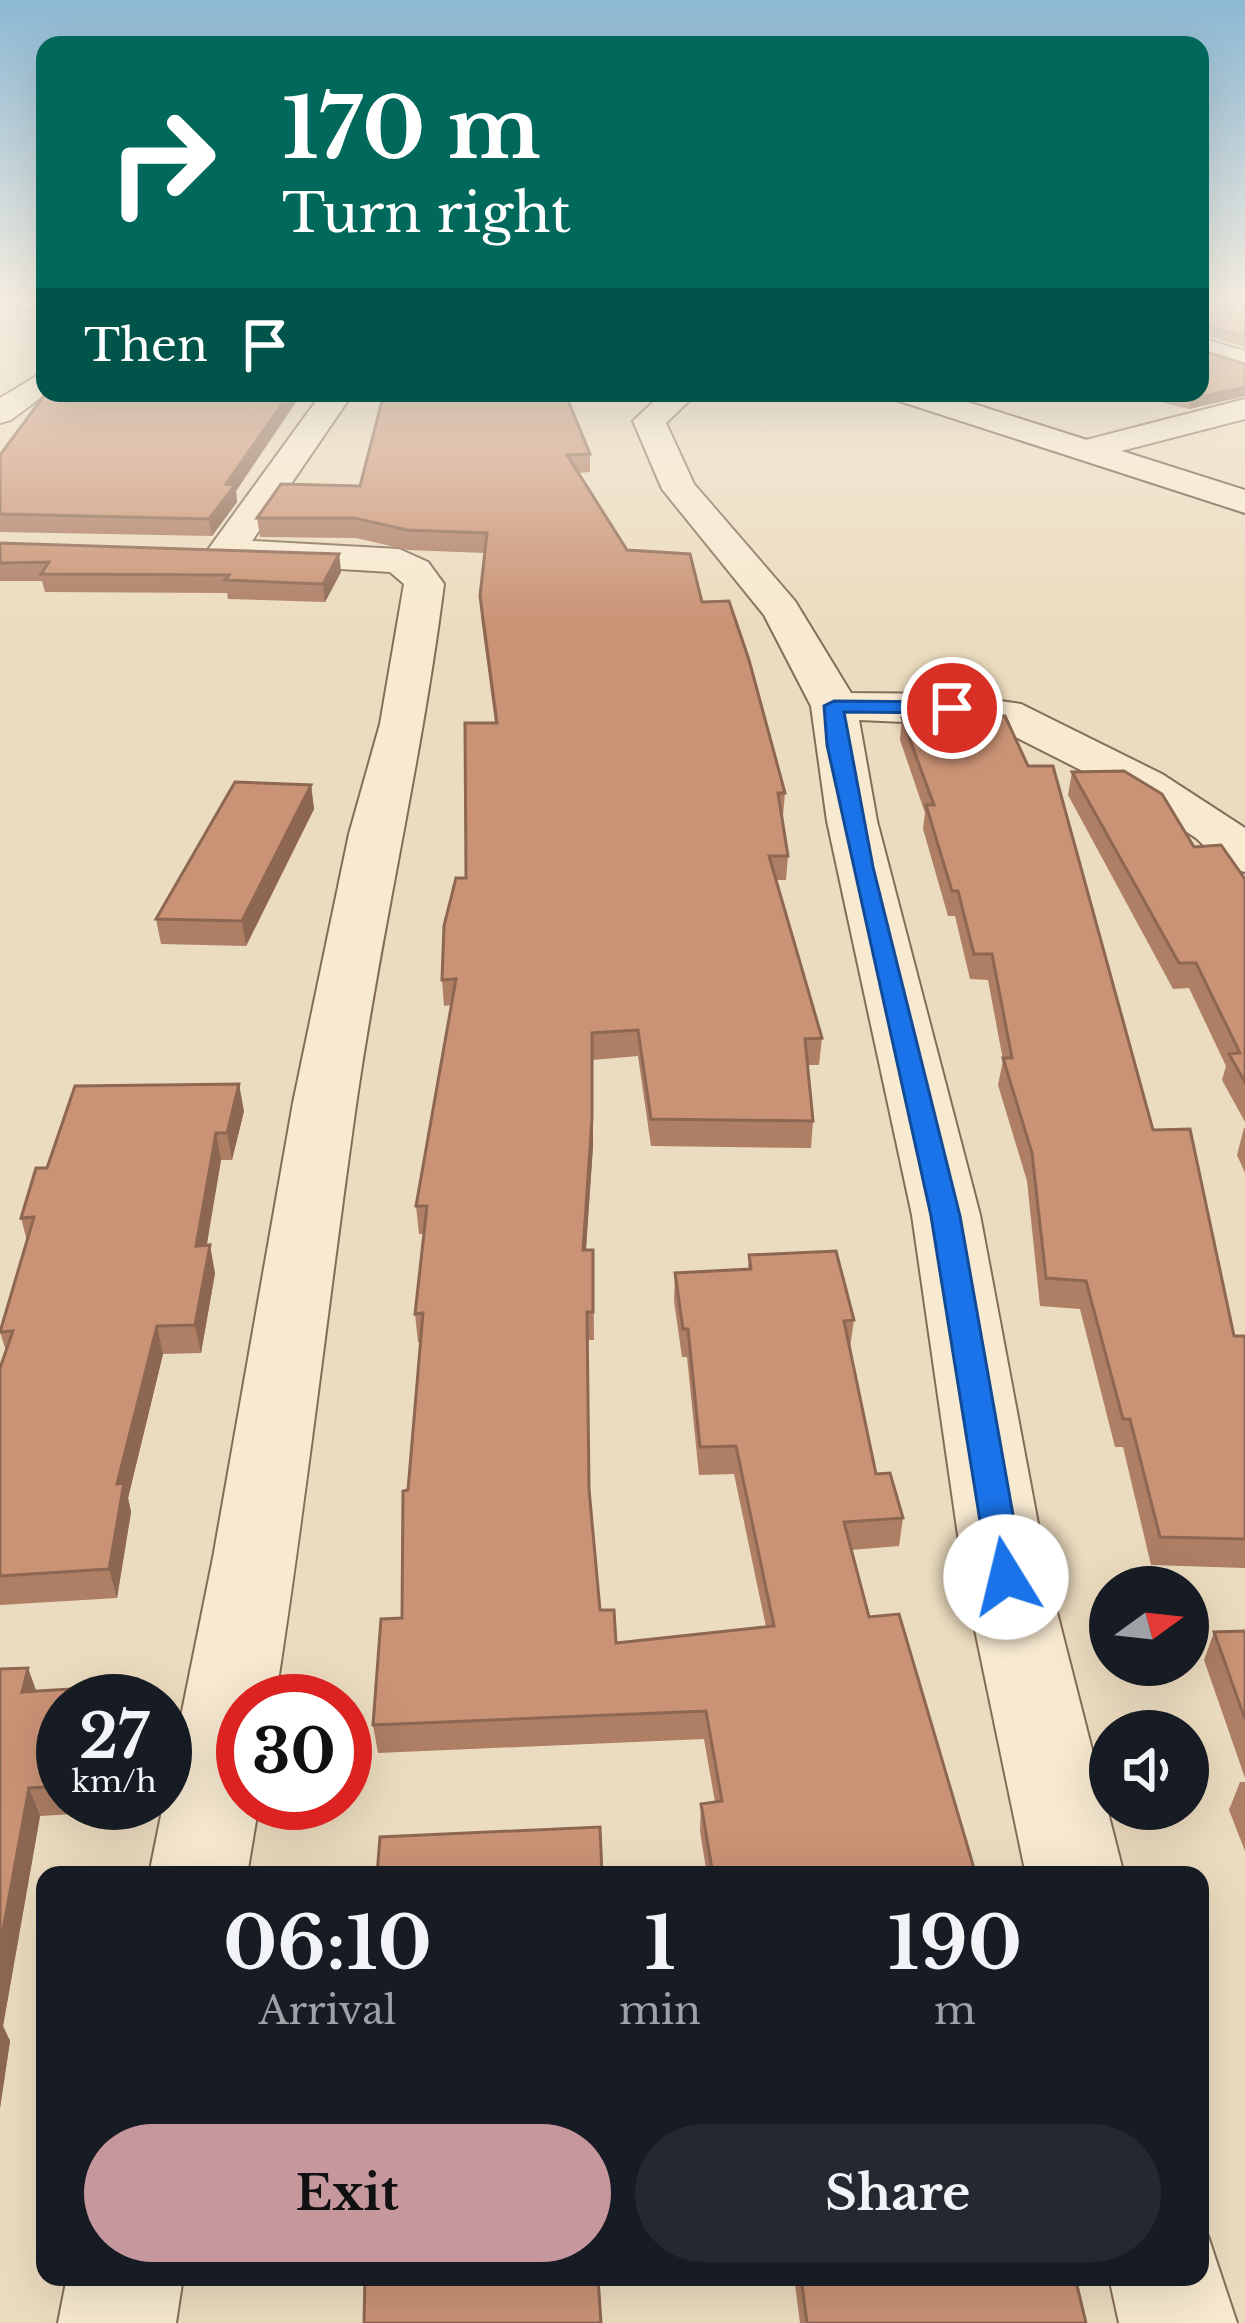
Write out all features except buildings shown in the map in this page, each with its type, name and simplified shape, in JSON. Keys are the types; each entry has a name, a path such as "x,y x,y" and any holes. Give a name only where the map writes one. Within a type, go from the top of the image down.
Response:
{"street":[{"path":"200,1866 255,1558 325,1102 376,834 403,724 424,584 399,561 203,551 327,405"},
{"path":"668,405 650,422 656,448 694,513 757,579 818,663 834,706 836,745 857,844 946,1216 1006,1577 1073,1866"},
{"path":"948,405 1245,502"},
{"path":"1090,448 1245,409"},
{"path":"834,706 1005,714 1145,784 1214,827 1245,856"},
{"path":"117,2323 123,2286"},
{"path":"1169,2286 1178,2323"}],"route":[{"path":"952,708 834,706 836,745 893,1006 946,1216 1006,1577"}]}
